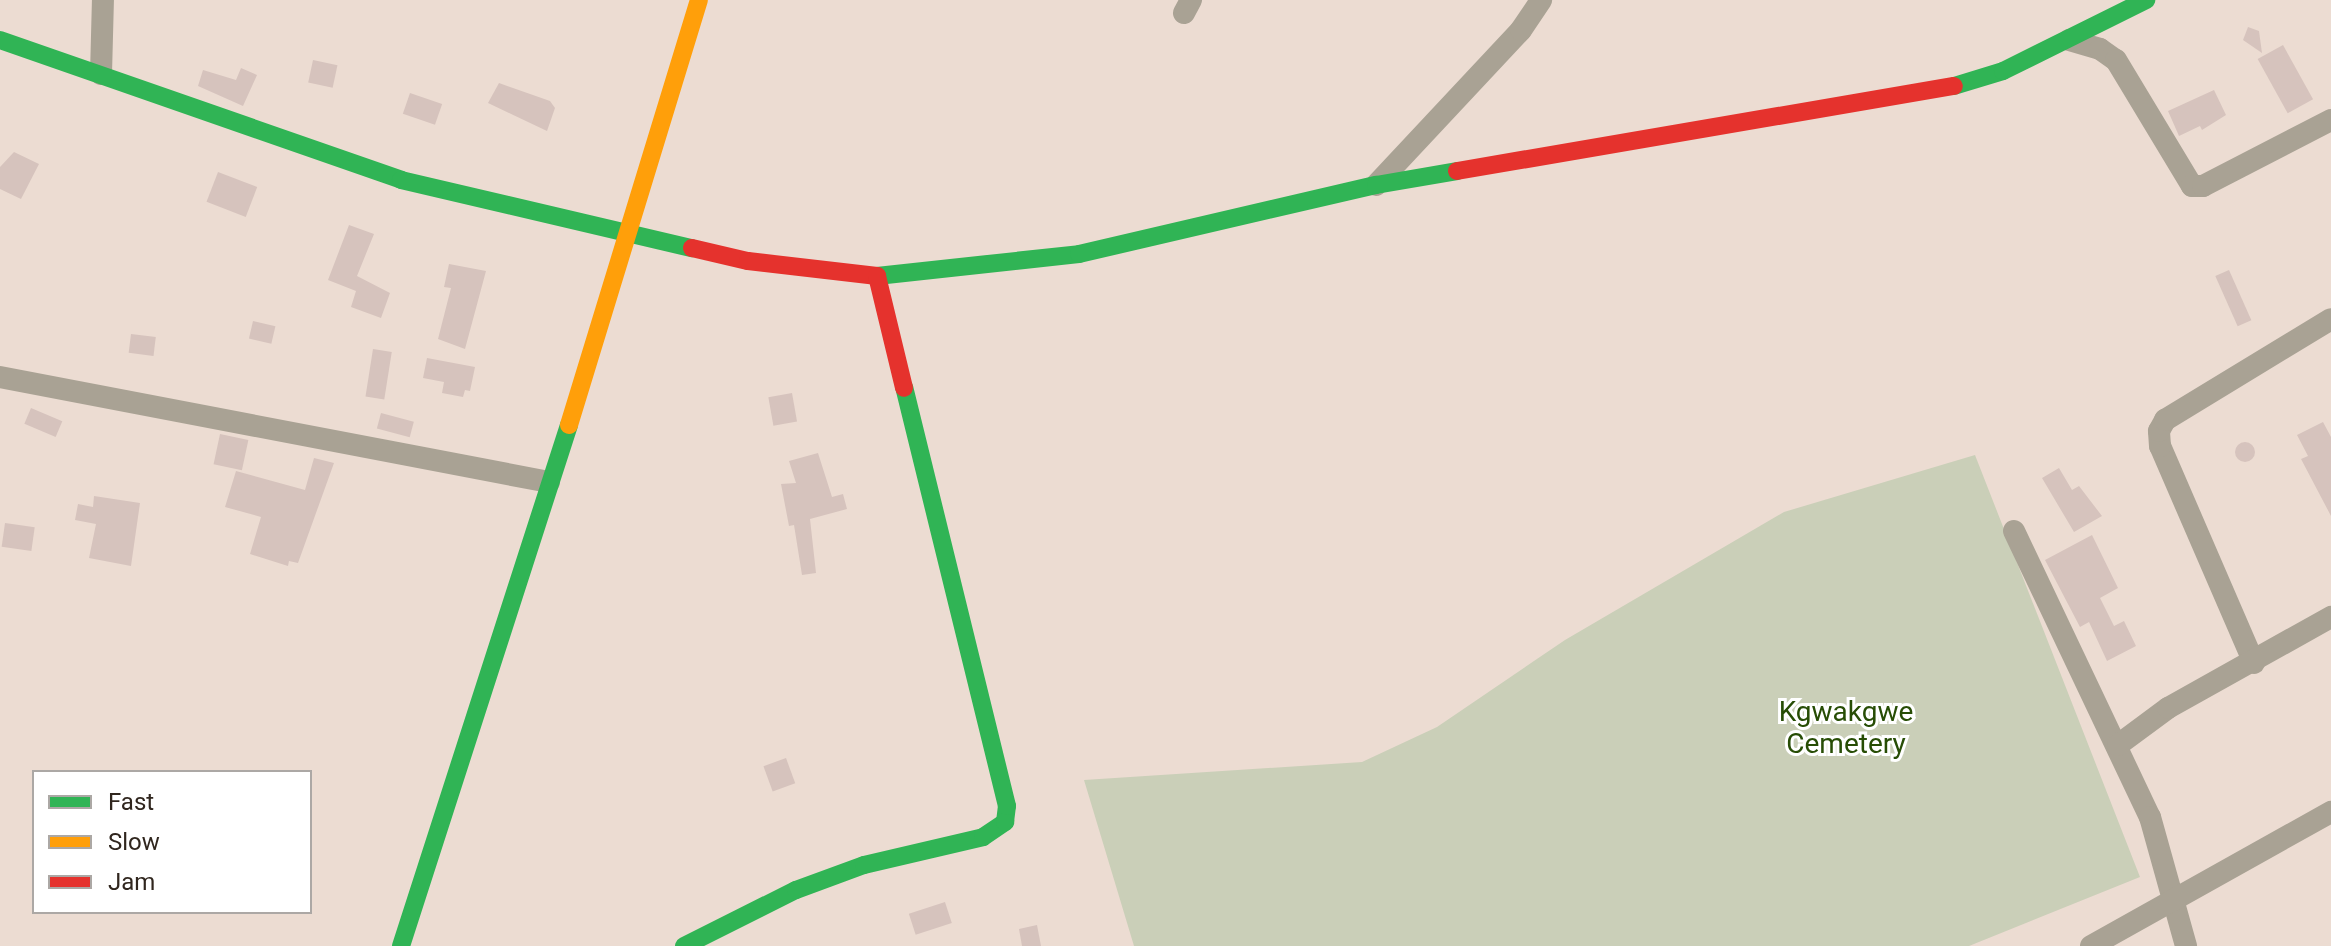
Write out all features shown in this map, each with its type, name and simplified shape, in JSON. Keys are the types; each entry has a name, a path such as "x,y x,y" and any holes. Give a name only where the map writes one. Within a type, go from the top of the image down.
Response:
{"street":[{"path":"101,74 103,0"},
{"path":"401,946 630,235 699,0"},
{"path":"1376,185 1495,60 1541,0"},
{"path":"0,40 401,180 748,261 877,276 1079,254 1376,185 1943,90 2003,71 2146,0"},
{"path":"2069,40 2100,49 2116,60 2192,186 2203,186 2331,120"},
{"path":"684,946 796,890 864,865 983,837 1005,822 1007,806 877,276"},
{"path":"2254,663 2160,446 2159,431 2165,420 2331,319"},
{"path":"0,377 549,482"},
{"path":"2014,531 2150,817 2186,946"},
{"path":"2118,745 2168,708 2254,663 2331,617"},
{"path":"2091,946 2173,896 2331,812"}],"green space":[{"name":"Kgwakgwe Cemetery","path":"1975,455 2140,877 1969,946 1134,946 1084,780 1362,762 1437,727 1565,640 1784,512"}],"building":[{"path":"2248,27 2259,31 2262,53 2243,40"},
{"path":"2283,45 2313,99 2288,113 2258,59"},
{"path":"313,60 337,65 333,88 308,82"},
{"path":"241,68 257,75 243,106 198,86 203,70 236,80"},
{"path":"499,83 550,101 555,108 547,131 488,103"},
{"path":"2214,90 2226,115 2202,130 2200,126 2179,136 2168,111"},
{"path":"410,93 442,104 435,125 403,114"},
{"path":"14,152 39,164 21,199 0,189 0,167"},
{"path":"218,172 257,187 246,217 207,202"},
{"path":"349,225 374,234 357,276 390,293 381,318 351,307 356,291 328,280"},
{"path":"449,264 486,271 465,349 438,339 451,288 444,287"},
{"path":"2229,270 2251,320 2238,326 2215,276"},
{"path":"253,321 275,326 271,344 249,339"},
{"path":"131,334 156,337 153,356 129,353"},
{"path":"373,349 392,352 384,399 365,396"},
{"path":"427,358 475,367 470,391 465,390 463,397 442,393 444,382 423,378"},
{"path":"792,393 797,422 773,426 768,397"},
{"path":"31,408 62,421 56,437 24,424"},
{"path":"381,413 414,422 410,437 377,428"},
{"path":"2323,422 2331,437 2331,516 2301,459 2308,456 2297,435"},
{"path":"220,434 248,440 242,470 214,464"},
{"path":"2245,442 2252,445 2255,452 2252,459 2245,462 2238,459 2235,452 2238,445"},
{"path":"818,453 832,497 843,494 847,509 810,519 816,573 802,575 794,525 789,526 781,484 796,483 789,461"},
{"path":"314,458 334,463 298,563 289,561 288,566 250,554 261,517 225,507 236,471 305,490"},
{"path":"2059,468 2072,490 2079,486 2102,516 2074,532 2042,478"},
{"path":"94,496 140,503 131,566 89,558 96,524 75,520 78,504 93,507"},
{"path":"5,523 35,527 31,551 2,547"},
{"path":"2092,535 2118,588 2100,598 2114,626 2124,621 2136,646 2107,661 2089,622 2080,627 2045,560"},
{"path":"786,758 795,783 773,792 763,766"},
{"path":"945,902 952,923 916,935 909,914"},
{"path":"1037,925 1041,946 1022,946 1019,929"}],"traffic: fast":[{"path":"1954,86 2003,71 2146,0"},
{"path":"0,40 401,180 692,248"},
{"path":"877,276 1079,254 1376,185 1457,171"},
{"path":"684,946 796,890 864,865 983,837 1005,822 1007,806 904,388"},
{"path":"401,946 569,425"}],"traffic: slow":[{"path":"569,425 699,0"}],"traffic: jam":[{"path":"1457,171 1954,86"},
{"path":"692,248 748,261 877,276 904,388"}]}
